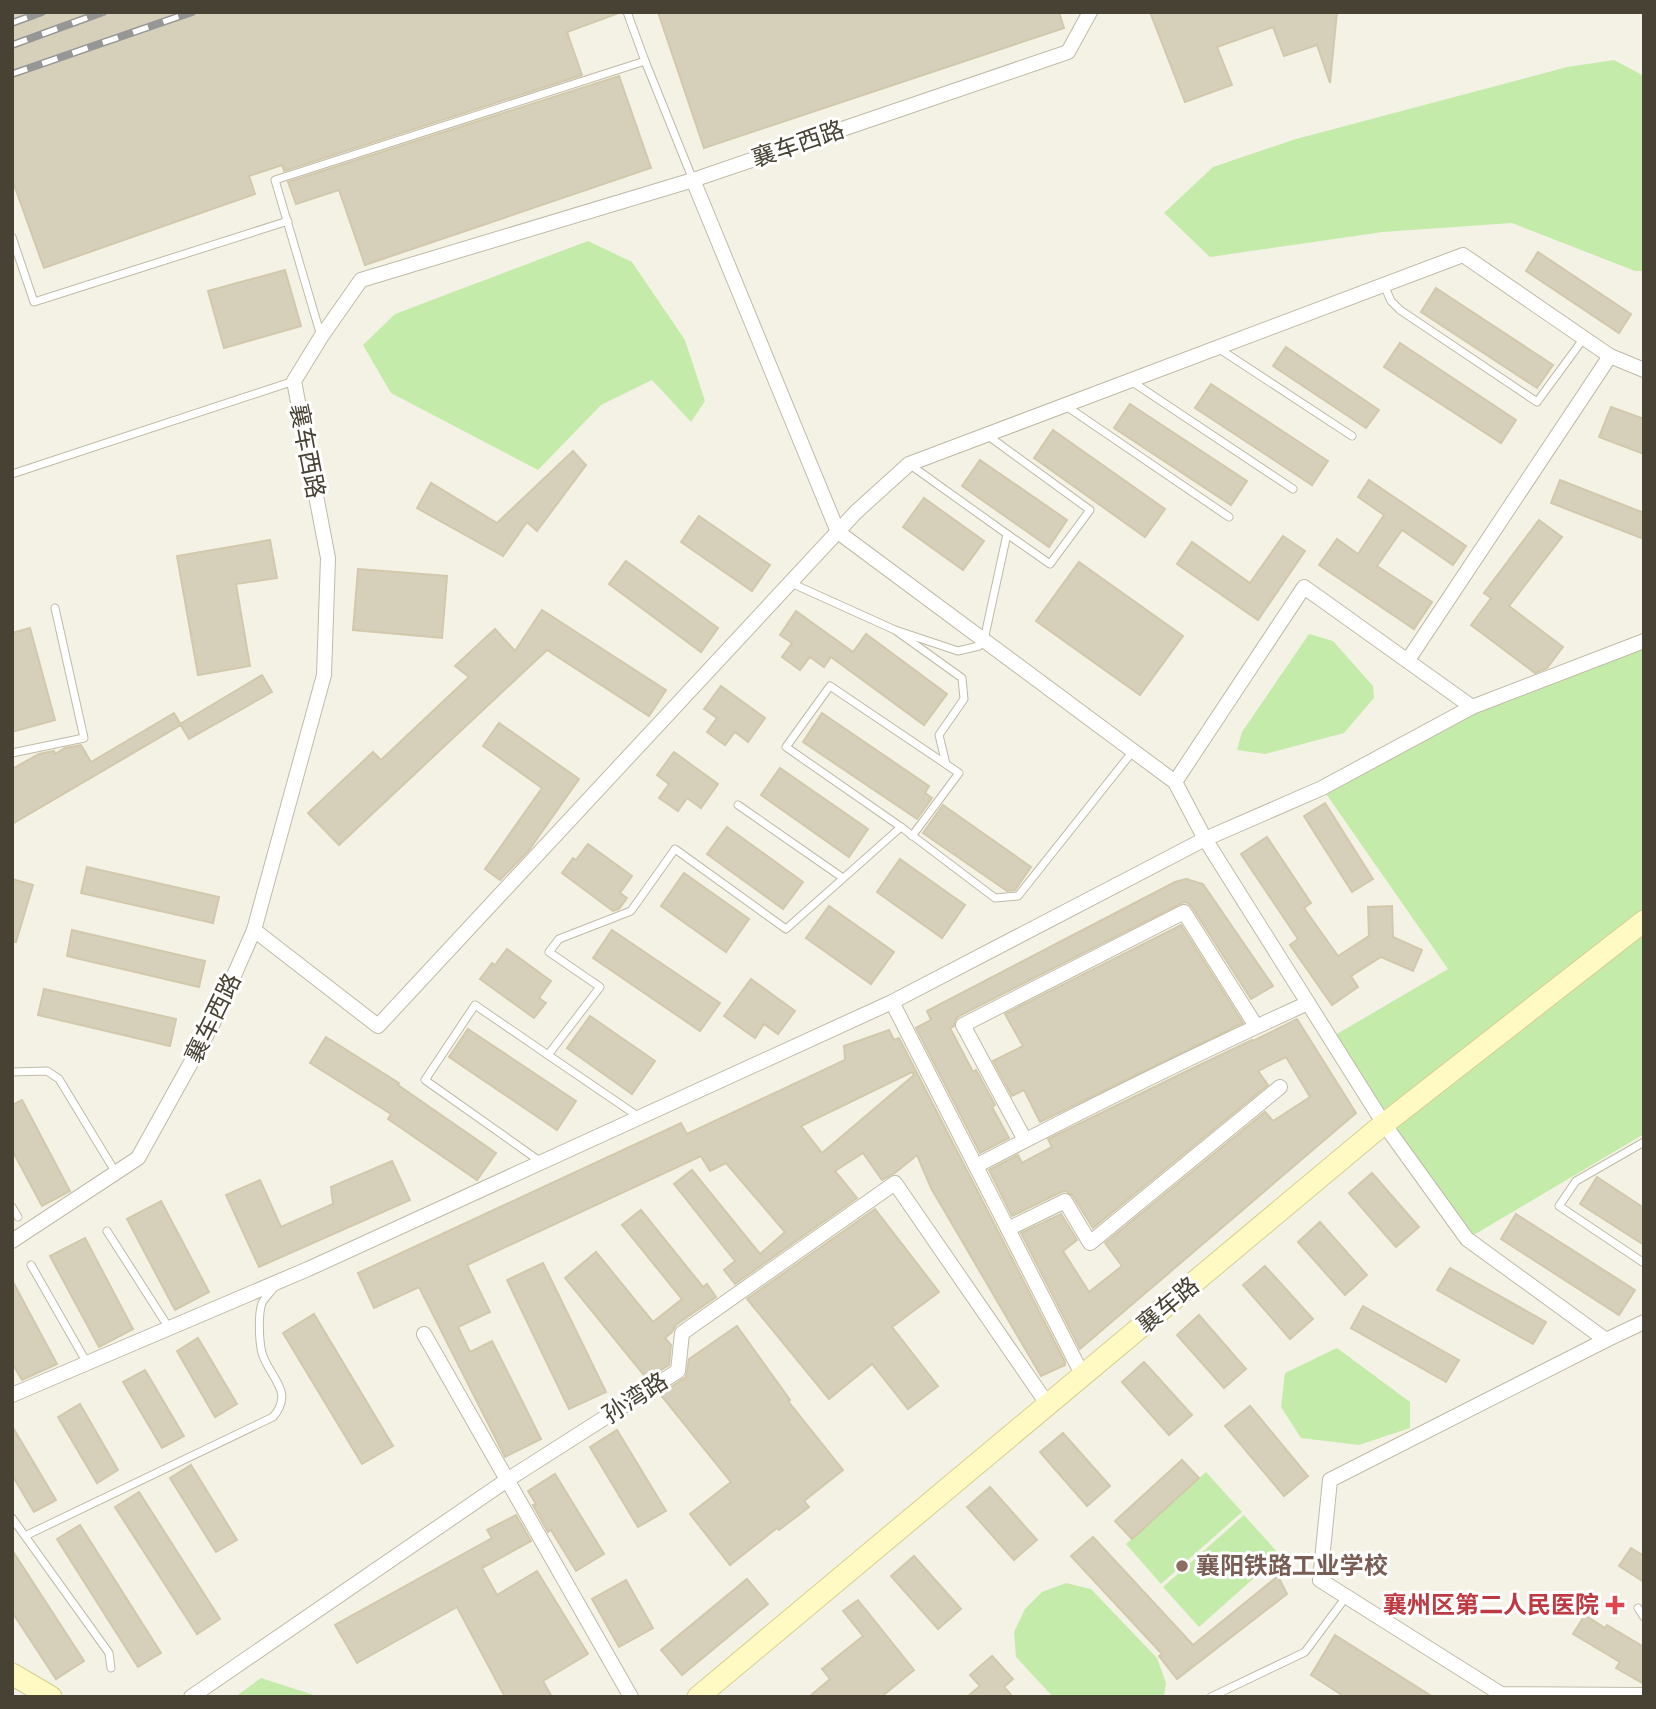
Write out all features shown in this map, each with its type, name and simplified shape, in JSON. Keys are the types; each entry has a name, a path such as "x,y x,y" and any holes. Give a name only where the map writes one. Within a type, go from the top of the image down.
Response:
{"street":[{"name":"襄车西路","path":"12,1241 138,1158 213,1023 254,930 324,675 328,558 294,382 321,337 361,280 694,180 1068,52 1090,12"},
{"path":"694,180 838,532 1175,782 1205,839 1384,1124 1466,1239 1606,1340"},
{"path":"254,930 378,1026 856,512 909,464 1463,255 1610,356 1644,370"},
{"path":"1408,660 1610,356"},
{"path":"1175,782 1304,587 1472,707"},
{"path":"12,1395 278,1281 891,1002 1205,839 1322,788 1472,707 1644,642"},
{"path":"1025,1140 963,1025 1184,912 1256,1026"},
{"name":"襄车路","path":"698,1697 1384,1124 1644,921"},
{"path":"891,1002 1083,1376"},
{"path":"975,1166 1256,1026 1308,1003"},
{"path":"1008,1229 1065,1201 1090,1243 1280,1087"},
{"name":"孙湾路","path":"191,1697 507,1480 678,1371 682,1332 895,1183 1048,1405"},
{"path":"1644,1322 1330,1480 1320,1580 1501,1694 1644,1695"},
{"path":"424,1334 631,1697"},
{"path":"12,1674 51,1697"}],"lane":[{"path":"627,12 694,180"},
{"path":"321,337 275,180 645,61"},
{"path":"12,237 34,302 288,221"},
{"path":"1384,285 1391,301 1400,310 1537,402 1584,338"},
{"path":"1217,348 1352,436"},
{"path":"1130,381 1293,489"},
{"path":"12,474 294,382"},
{"path":"1065,405 1229,517"},
{"path":"909,464 1050,564 1090,510 987,435"},
{"path":"790,583 895,630 958,651 979,646 984,640 1007,534"},
{"path":"12,753 84,738 55,608"},
{"path":"895,630 962,678 964,699 939,735 946,764"},
{"path":"912,836 959,773 830,686 786,747 901,827 912,836 995,898 1018,897 1133,751"},
{"path":"738,805 843,878"},
{"path":"548,1055 600,987 550,952 559,939 631,911 675,849 786,929 901,827"},
{"path":"541,1163 425,1080 475,1005 639,1117"},
{"path":"12,1072 47,1071 59,1079 116,1173"},
{"path":"1644,1142 1576,1181 1559,1206 1644,1264"},
{"path":"12,1207 18,1217"},
{"path":"107,1231 169,1328"},
{"path":"31,1265 88,1363"},
{"path":"25,1536 273,1417 281,1408 283,1394 262,1353 259,1329 262,1304 278,1281"},
{"path":"12,1518 109,1653 111,1668"},
{"path":"1211,1697 1305,1652 1346,1596"},
{"path":"1638,1608 1644,1617"}],"green space":[{"path":"1614,60 1644,76 1644,271 1635,271 1512,223 1383,232 1210,257 1164,213 1213,167 1296,139 1567,67"},
{"path":"588,241 632,262 685,340 705,401 691,422 652,380 601,405 538,470 391,393 363,345 395,314"},
{"path":"1309,634 1333,641 1373,686 1374,698 1344,733 1265,754 1237,750 1242,732"},
{"path":"1644,641 1644,1134 1467,1239 1330,1038 1448,969 1322,788 1472,707"},
{"path":"1337,1348 1410,1402 1410,1428 1359,1445 1301,1438 1281,1407 1285,1373"},
{"path":"1206,1472 1242,1512 1161,1584 1126,1544"},
{"path":"1244,1515 1280,1555 1199,1627 1163,1587"},
{"path":"1066,1583 1091,1589 1157,1658 1166,1683 1164,1697 1053,1697 1016,1657 1014,1632 1025,1609 1042,1592"},
{"path":"261,1678 320,1697 235,1697"}],"building":[{"path":"12,12 616,14 567,32 582,75 284,171 282,165 249,176 255,194 44,268 12,179"},
{"path":"658,12 1059,12 1064,28 704,148"},
{"path":"1150,12 1337,12 1330,83 1317,45 1284,56 1273,27 1217,47 1232,85 1185,102"},
{"path":"619,76 651,168 365,265 339,190 296,204 288,182"},
{"path":"1538,252 1631,314 1619,333 1526,271"},
{"path":"285,270 301,326 224,348 208,291"},
{"path":"1436,288 1553,365 1537,388 1421,312"},
{"path":"1400,343 1516,420 1501,443 1384,367"},
{"path":"1286,347 1379,410 1366,428 1273,366"},
{"path":"1211,384 1328,461 1312,485 1195,408"},
{"path":"1130,404 1247,481 1231,505 1114,428"},
{"path":"1611,407 1644,419 1644,454 1599,437"},
{"path":"1053,430 1165,509 1145,537 1034,458"},
{"path":"573,451 586,465 537,531 527,522 503,556 417,508 431,483 497,523"},
{"path":"980,460 1067,520 1049,547 962,486"},
{"path":"1369,480 1466,546 1453,565 1402,530 1377,566 1432,602 1414,629 1319,565 1337,539 1358,554 1384,515 1358,497"},
{"path":"1560,480 1644,513 1644,539 1551,503"},
{"path":"924,498 984,541 963,570 903,527"},
{"path":"699,516 770,565 752,591 681,542"},
{"path":"1539,520 1562,537 1509,606 1563,647 1547,668 1535,673 1471,625 1491,598 1484,593"},
{"path":"1283,536 1305,551 1258,620 1177,564 1192,542 1250,583"},
{"path":"270,540 277,578 236,584 250,666 198,675 177,556"},
{"path":"626,561 718,628 701,652 609,584"},
{"path":"1079,562 1183,636 1140,695 1036,621"},
{"path":"358,569 447,576 442,638 353,630"},
{"path":"542,610 666,690 649,716 547,650 339,845 308,813 373,752 381,760 469,677 455,666 495,629 515,651"},
{"path":"796,611 853,652 866,634 947,694 924,725 831,657 824,667 810,657 800,670 782,657 792,643 780,635"},
{"path":"30,628 55,720 12,732 12,633"},
{"path":"262,675 272,692 189,739 180,724"},
{"path":"721,686 765,718 748,742 735,732 725,745 707,732 717,718 704,709"},
{"path":"174,713 181,725 12,824 12,769 39,754 54,751 55,754 65,748 81,745 91,762"},
{"path":"822,713 929,786 925,793 932,798 917,819 803,742"},
{"path":"499,723 579,779 529,850 500,880 485,869 542,788 483,746"},
{"path":"674,752 718,784 701,808 687,798 678,811 659,798 669,784 657,775"},
{"path":"780,768 868,829 849,857 761,795"},
{"path":"1325,803 1373,879 1352,892 1304,816"},
{"path":"943,805 1031,867 1015,890 1007,891 923,833"},
{"path":"727,827 803,882 783,909 707,854"},
{"path":"1267,837 1311,903 1304,908 1338,956 1369,936 1368,907 1392,906 1393,937 1422,950 1413,971 1381,957 1351,976 1358,987 1332,1005 1290,945 1298,939 1241,854"},
{"path":"588,844 632,876 620,893 627,898 619,909 613,911 562,873"},
{"path":"900,859 965,905 942,938 877,892"},
{"path":"87,867 219,897 213,923 81,893"},
{"path":"684,873 749,919 726,952 661,906"},
{"path":"12,879 33,885 16,942 12,942"},
{"path":"1186,879 1203,884 1273,986 1251,999 1192,907 1184,902 959,1016 950,1028 973,1072 976,1070 995,1105 992,1107 1009,1138 980,1153 916,1028 931,1020 927,1011 1175,882"},
{"path":"829,906 894,952 871,984 806,938"},
{"path":"1181,925 1243,1023 1040,1122 1024,1090 1012,1096 993,1061 1023,1046 1005,1014"},
{"path":"72,930 205,961 199,987 67,956"},
{"path":"612,930 720,1003 700,1031 593,958"},
{"path":"507,949 551,981 539,998 546,1003 534,1018 480,979"},
{"path":"751,979 795,1011 778,1034 764,1024 755,1038 724,1016"},
{"path":"44,989 176,1019 170,1046 38,1015"},
{"path":"590,1016 655,1061 632,1094 567,1048"},
{"path":"1297,1019 1356,1113 1080,1349 1021,1233 1061,1214 1077,1240 1063,1251 1089,1292 1122,1266 1105,1243 1265,1112 1273,1121 1310,1097 1286,1057 1258,1071 1268,1085 1093,1228 1073,1196 1066,1191 1012,1216 989,1170 1018,1155 1022,1163 1052,1147 1048,1139"},
{"path":"468,1029 576,1101 557,1130 449,1057"},
{"path":"889,1030 894,1040 899,1038 1065,1365 1041,1376 931,1188 917,1155 882,1180 863,1153 835,1171 857,1198 735,1284 724,1270 735,1261 674,1184 692,1170 760,1254 785,1232 726,1163 710,1171 701,1156 467,1265 490,1312 458,1327 470,1352 492,1341 541,1439 505,1457 419,1287 374,1308 358,1273 681,1123 687,1134 845,1060 844,1046","holes":["912,1072 914,1075 822,1153 801,1126"]},
{"path":"326,1037 399,1083 398,1085 496,1153 477,1180 388,1119 391,1114 310,1063"},
{"path":"22,1100 70,1191 42,1206 12,1150 12,1105"},
{"path":"392,1161 410,1200 259,1267 226,1195 260,1180 281,1227 333,1204 331,1187"},
{"path":"1372,1173 1419,1227 1396,1247 1349,1193"},
{"path":"1597,1177 1644,1208 1644,1245 1580,1204"},
{"path":"161,1201 209,1292 175,1310 127,1219"},
{"path":"875,1209 939,1292 892,1327 938,1386 908,1409 872,1364 829,1399 747,1299"},
{"path":"641,1210 703,1287 707,1284 716,1297 676,1325 665,1338 671,1345 669,1365 647,1379 565,1278 596,1252 653,1322 682,1299 622,1225"},
{"path":"1516,1214 1635,1290 1619,1315 1501,1239"},
{"path":"1320,1222 1367,1275 1345,1295 1298,1242"},
{"path":"85,1238 133,1329 99,1347 50,1256"},
{"path":"543,1263 606,1392 569,1409 507,1280"},
{"path":"1265,1266 1313,1319 1290,1339 1243,1285"},
{"path":"1450,1268 1546,1322 1533,1344 1437,1290"},
{"path":"12,1280 57,1364 22,1380 12,1363"},
{"path":"1363,1306 1459,1360 1446,1382 1351,1328"},
{"path":"314,1314 393,1446 362,1464 283,1333"},
{"path":"1199,1315 1246,1369 1224,1388 1177,1335"},
{"path":"737,1326 790,1400 788,1401 843,1470 804,1501 809,1507 730,1565 690,1514 731,1482 660,1394 686,1377 689,1359"},
{"path":"198,1338 237,1404 215,1417 177,1351"},
{"path":"1144,1362 1192,1415 1169,1435 1122,1382"},
{"path":"145,1370 184,1436 162,1448 123,1382"},
{"path":"80,1404 118,1470 97,1483 58,1417"},
{"path":"1250,1406 1308,1476 1284,1496 1225,1426"},
{"path":"12,1426 56,1500 34,1512 12,1475"},
{"path":"617,1430 666,1511 638,1527 590,1447"},
{"path":"1063,1433 1110,1486 1087,1506 1040,1452"},
{"path":"1182,1460 1199,1478 1132,1539 1115,1521"},
{"path":"191,1465 237,1540 216,1552 170,1478"},
{"path":"555,1474 604,1554 576,1571 551,1530 548,1532 528,1491"},
{"path":"990,1487 1037,1540 1014,1560 967,1507"},
{"path":"139,1492 220,1619 197,1634 115,1507"},
{"path":"516,1515 531,1541 482,1568 497,1595 537,1571 588,1654 543,1681 552,1697 505,1697 457,1607 357,1663 335,1625 492,1538 487,1530"},
{"path":"80,1525 161,1653 138,1667 57,1539"},
{"path":"1093,1537 1193,1645 1278,1576 1287,1594 1177,1679 1159,1656 1162,1654 1071,1556"},
{"path":"1631,1548 1644,1556 1644,1582 1619,1566"},
{"path":"12,1550 84,1661 56,1679 12,1612"},
{"path":"914,1556 961,1609 938,1629 891,1576"},
{"path":"747,1579 768,1604 682,1675 661,1650"},
{"path":"626,1580 653,1628 619,1647 592,1599"},
{"path":"858,1600 914,1670 881,1697 809,1697 830,1679 822,1669 863,1636 843,1611"},
{"path":"1585,1615 1644,1647 1644,1684 1616,1668 1620,1662 1573,1634"},
{"path":"1335,1635 1433,1697 1345,1697 1311,1675"},
{"path":"992,1656 1013,1679 1004,1687 1013,1697 967,1697 980,1686 970,1675"}],"railway":[{"path":"12,23 42,12"},
{"path":"12,45 103,12"},
{"path":"12,74 192,12"}],"place":[{"name":"襄阳铁路工业学校","path":"1182,1566"},
{"name":"襄州区第二人民医院","path":"1615,1605"}]}
